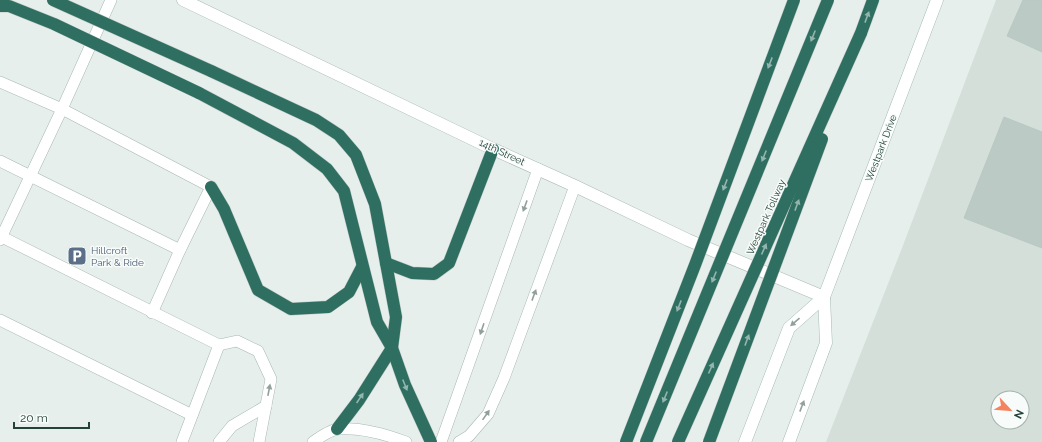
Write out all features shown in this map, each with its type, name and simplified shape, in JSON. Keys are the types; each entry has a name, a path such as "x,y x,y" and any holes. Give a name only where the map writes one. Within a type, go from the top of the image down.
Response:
{"highway":[{"path":"53,0 316,120 339,135 356,156 375,204 396,317 392,348 359,400 337,429"},
{"path":"626,442 695,265 794,0"},
{"path":"646,442 828,0"},
{"name":"Westpark Tollway","path":"678,442 861,33 873,0"},
{"path":"0,6 9,6 54,24 199,93 293,143 327,169 344,191 377,322 392,348 405,385 431,442"},
{"path":"709,442 861,33"},
{"path":"386,263 412,273 434,274 449,263 493,149"},
{"path":"211,187 224,210 258,290 291,309 328,307 349,292 362,267"}],"street":[{"name":"14th Street","path":"183,0 493,149 688,240 824,297"},
{"name":"Westpark Drive","path":"788,442 826,343 824,297 937,0"},
{"name":"Westpark Drive","path":"744,442 789,328 824,297"}],"lane":[{"path":"111,0 62,109 0,238 218,345 237,341 258,351 271,379 259,442"},
{"path":"0,82 62,109 211,187 180,250 152,313"},
{"path":"0,161 180,250"},
{"path":"441,442 538,170"},
{"path":"459,442 468,436 488,414 504,378 575,186"},
{"path":"0,320 192,415"},
{"path":"182,442 218,345"},
{"path":"220,442 232,426 266,406"},
{"path":"313,442 337,429 365,430 392,436 406,442"}],"shaded area":[{"path":"996,0 1042,0 1042,442 826,442 902,248"}],"building":[{"path":"1023,0 1042,0 1042,52 1007,36"},
{"path":"1004,117 1042,132 1042,248 964,218"}],"place":[{"name":"Hillcroft Park & Ride","path":"77,256"}]}
